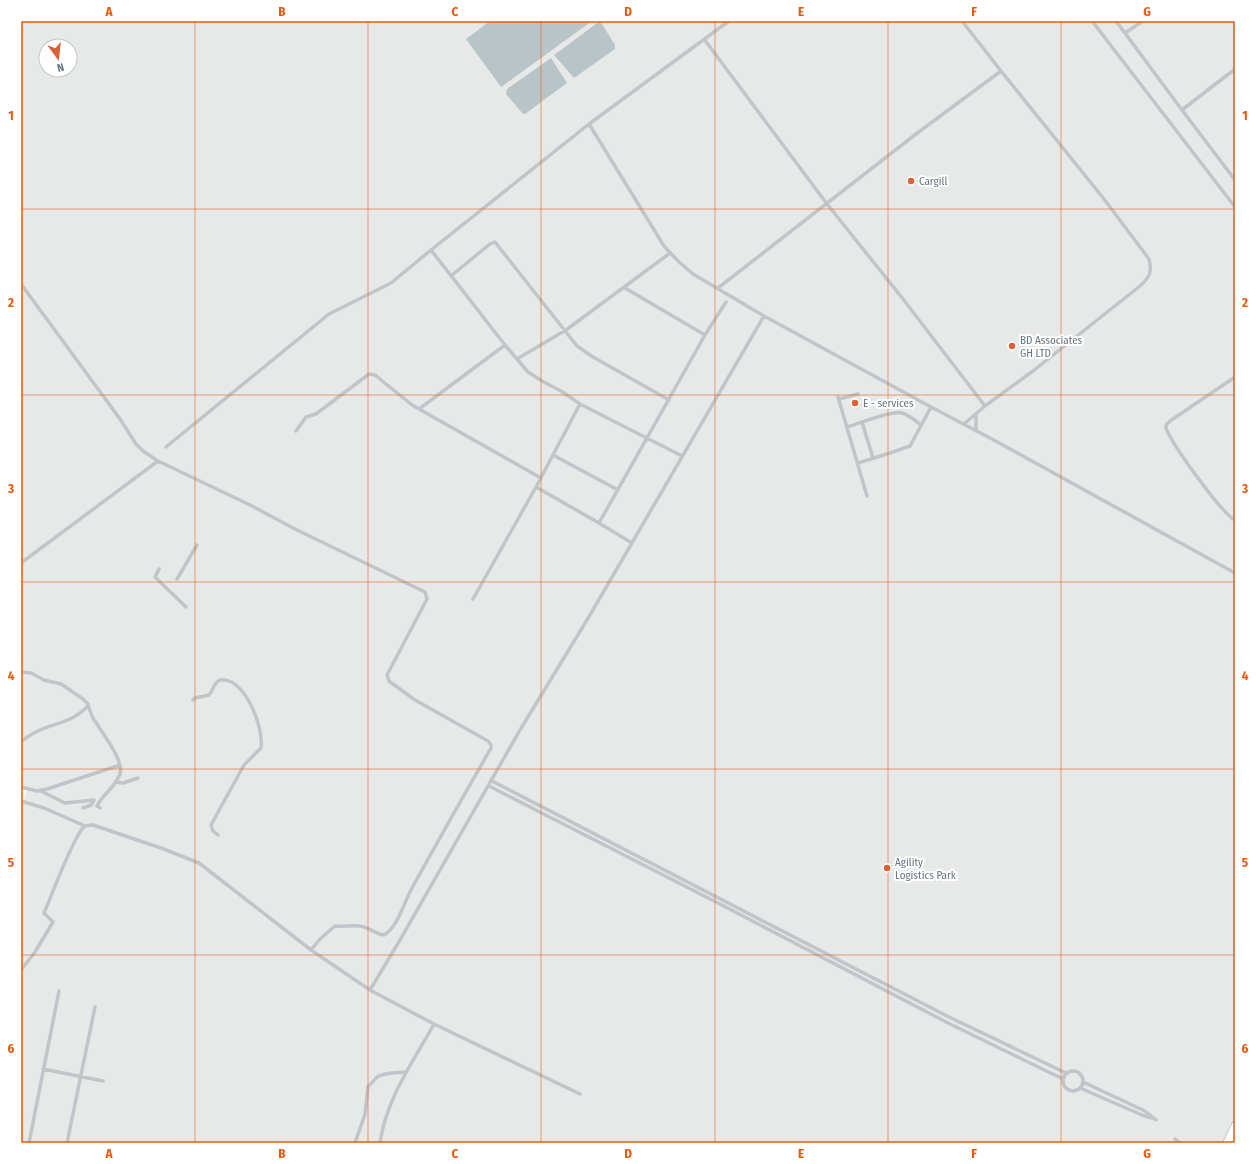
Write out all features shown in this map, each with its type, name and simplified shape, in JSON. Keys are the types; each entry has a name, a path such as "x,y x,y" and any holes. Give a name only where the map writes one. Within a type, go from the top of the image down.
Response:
{"highway":[{"path":"1226,1143 1235,1124"},
{"path":"1231,1143 1235,1134"}],"street":[{"path":"166,447 329,314 391,283 430,250 589,124 729,21"},
{"path":"962,21 1116,215 1149,258 1151,266 1148,280 1033,371 985,406 964,424"},
{"path":"1092,21 1235,206"},
{"path":"1116,21 1235,180"},
{"path":"1125,33 1143,21"},
{"path":"704,39 827,204 903,299 985,406"},
{"path":"1182,110 1235,69"},
{"path":"718,288 916,134 1001,71"},
{"path":"589,124 661,241 670,253 693,274 764,316 976,430 1235,574"},
{"path":"452,275 490,244 495,242 566,330 577,346 593,357 669,400"},
{"path":"430,250 452,275 505,345 528,372 580,404 682,456"},
{"path":"517,359 566,330 670,253"},
{"path":"21,284 116,414 137,446 143,451 295,529 425,592 427,599 387,675 387,678 415,700 488,741 491,748 408,896 397,921 391,930 384,935 364,927 353,925 346,927 335,926 320,939 311,950"},
{"path":"624,288 706,335"},
{"path":"599,522 726,302"},
{"path":"370,990 764,316"},
{"path":"419,409 505,345"},
{"path":"296,431 306,417 316,414 358,382 372,374 376,375 393,390 419,409 541,478"},
{"path":"1235,376 1166,425 1166,428 1180,453 1201,482 1226,514 1235,520"},
{"path":"858,394 839,398 867,496"},
{"path":"473,599 541,478 580,404"},
{"path":"858,463 910,446 931,407"},
{"path":"847,427 889,414 899,413 904,414 921,425"},
{"path":"976,415 976,430"},
{"path":"862,422 873,458"},
{"path":"553,455 618,490"},
{"path":"21,563 158,460"},
{"path":"536,487 599,522 632,543"},
{"path":"177,579 197,545"},
{"path":"159,569 155,577 186,607"},
{"path":"21,672 31,673 44,680 62,684 84,699 88,704 93,718 110,744 120,765 121,772 116,782 98,804 97,806 100,808"},
{"path":"193,700 195,698 209,695 219,680 231,682 243,692 258,722 261,748 244,765 212,825 213,830 218,835"},
{"path":"21,742 40,730 61,724 74,718 88,706"},
{"path":"40,790 120,765"},
{"path":"116,782 123,783 138,778"},
{"path":"492,780 951,1018 1066,1074"},
{"path":"489,786 718,903 948,1024 1063,1079"},
{"path":"21,787 40,790 65,803 94,800 91,805 83,808"},
{"path":"21,801 44,808 85,826 93,825 118,833 200,863 311,950 370,990 434,1024 580,1094"},
{"path":"21,970 35,952 53,922 44,913 76,839 85,826"},
{"path":"29,1143 59,992"},
{"path":"67,1143 95,1007"},
{"path":"380,1143 390,1104 406,1072 434,1024"},
{"path":"43,1069 103,1081"},
{"path":"1072,1071 1079,1073 1083,1078 1080,1088 1074,1092 1067,1090 1063,1083 1063,1079 1066,1074 1072,1071"},
{"path":"355,1143 365,1114 368,1086 381,1075 406,1072"},
{"path":"1080,1088 1156,1120 1145,1111 1083,1082"},
{"path":"1175,1138 1180,1143"}],"shaded area":[{"path":"21,21 1235,21 1235,1118 1223,1143 21,1143 21,803 23,803 27,790 21,788"},
{"path":"490,21 592,21 501,87 466,39"},
{"path":"600,21 615,45 615,49 574,78 554,55"},
{"path":"551,58 567,83 523,114 506,94 507,89"}],"place":[{"name":"Cargill","path":"911,181"},
{"name":"BD Associates GH LTD","path":"1012,346"},
{"name":"E - services","path":"855,403"},
{"name":"Agility Logistics Park","path":"887,868"}]}
